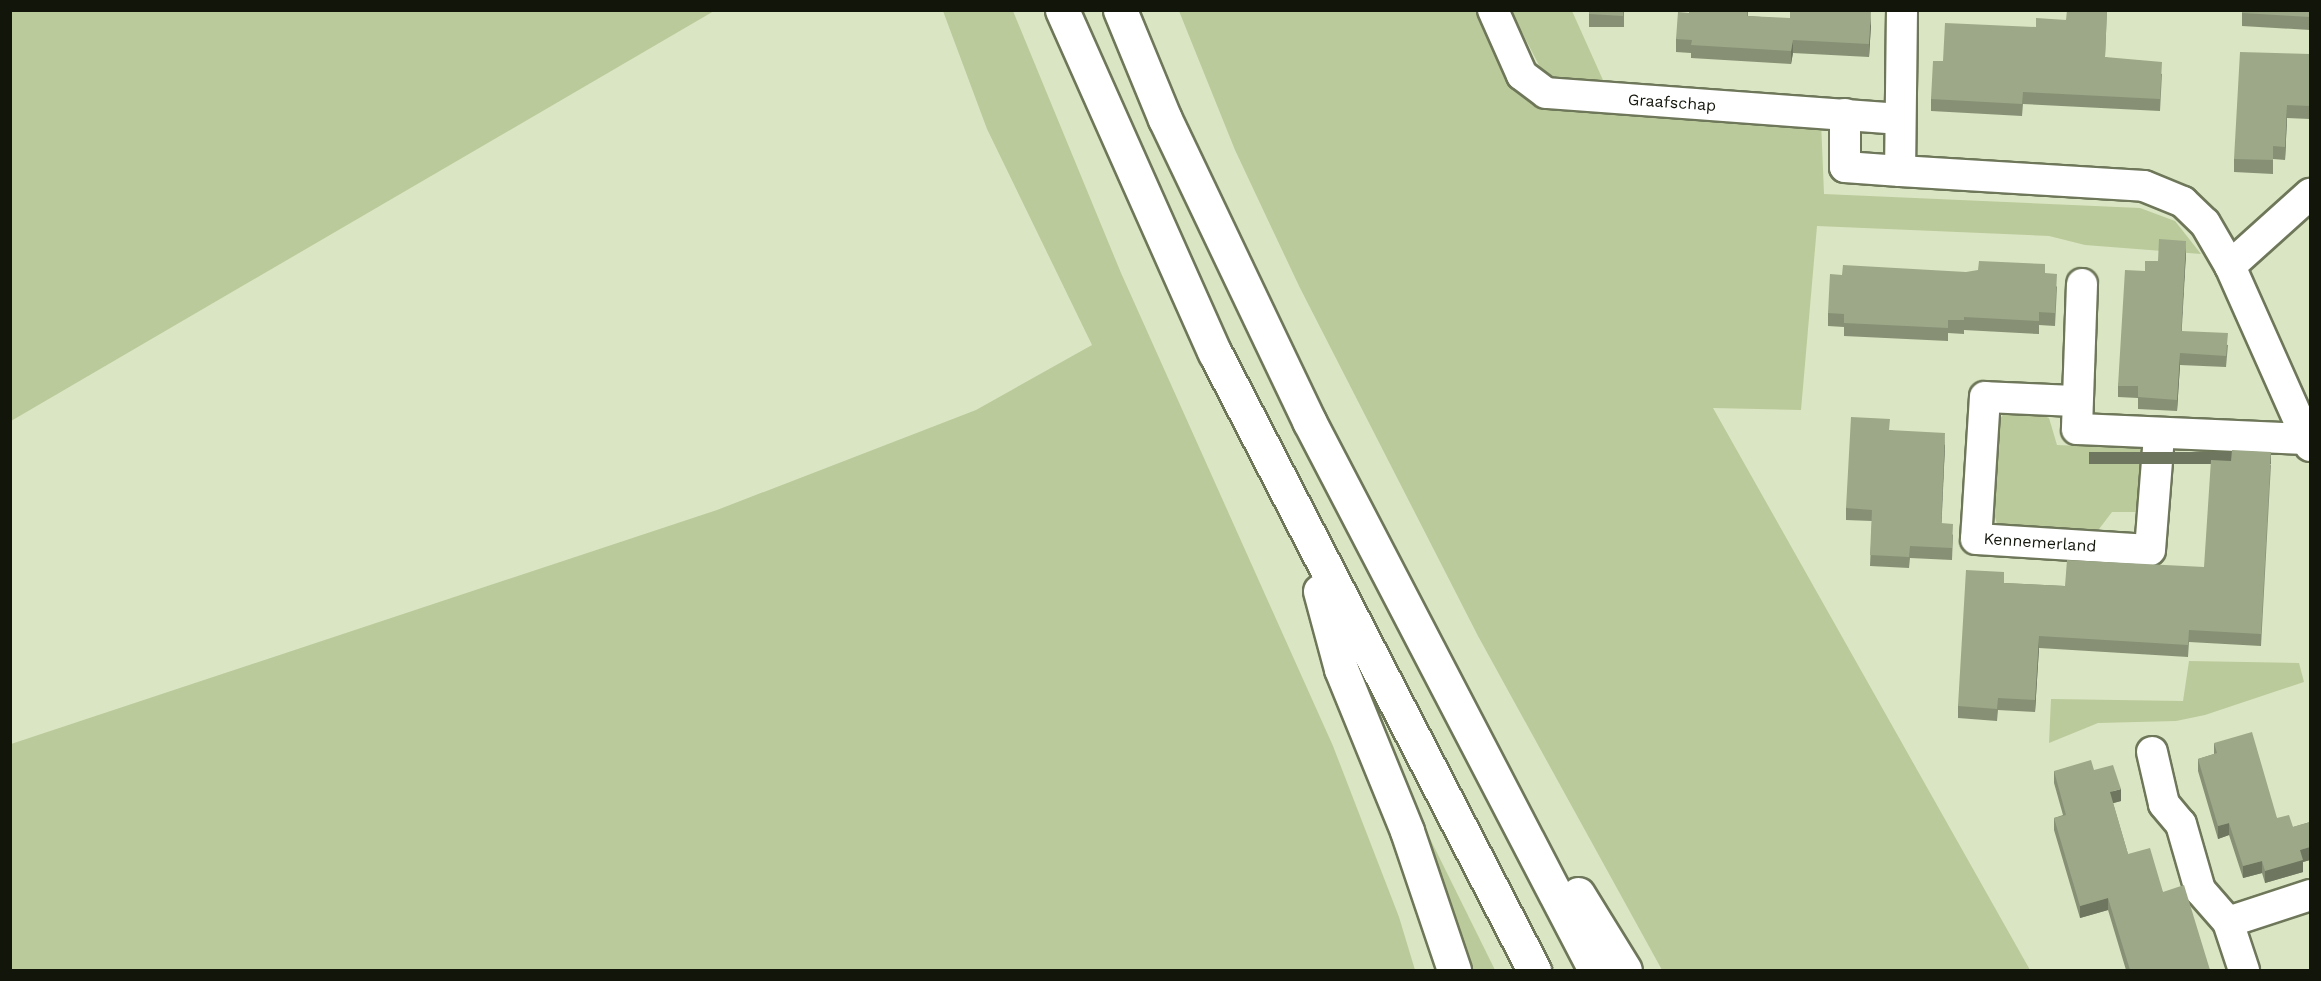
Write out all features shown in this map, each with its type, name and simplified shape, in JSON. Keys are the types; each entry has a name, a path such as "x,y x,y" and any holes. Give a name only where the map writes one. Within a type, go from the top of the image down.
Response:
{"highway":[{"path":"1062,10 1201,322 1306,535 1534,970"},
{"path":"1120,10 1228,253 1430,655 1595,970"},
{"path":"1306,535 1341,669 1407,831 1454,970"},
{"path":"1430,655 1624,970"}],"street":[{"name":"Graafschap","path":"1493,10 1522,75 1546,93 1899,119"},
{"path":"1900,171 1902,10"},
{"path":"1845,114 1845,167 2144,186 2183,202 2205,223 2230,266 2309,442 2077,429 2076,401 2082,284"},
{"path":"2230,266 2310,194"},
{"name":"Kennemerland","path":"2076,401 1985,397 1976,539 2150,550 2159,435"},
{"path":"2152,752 2164,804 2181,824 2200,891 2228,922 2244,970"},
{"path":"2228,922 2310,894"}],"green space":[{"path":"11,10 714,10 714,11 11,421"},
{"path":"943,11 1013,11 1121,273 1333,746 1399,917 1415,970 11,970 11,744 717,510 976,410 1092,345 987,129"},
{"path":"1179,11 1483,11 1513,74 1821,121 1824,194 2140,208 2175,221 2201,254 2085,245 2049,236 1817,226 1801,410 1713,408 2030,970 1662,970 1478,636 1299,286 1235,150"},
{"path":"1511,11 1572,11 1607,89 1560,79 1542,71"},
{"path":"2007,410 2030,410 2049,418 2057,445 2147,449 2141,512 2112,512 2096,533 2010,530 1997,524 1990,499 1997,422"},
{"path":"2189,661 2299,663 2304,682 2205,715 2176,721 2098,723 2049,743 2051,699 2183,701"},
{"path":"1399,776 1495,970 1463,970"}],"building":[{"path":"1589,10 1623,10 1623,16 1589,14"},
{"path":"1689,10 1747,10 1747,16 1790,18 1790,10 1871,11 1869,44 1793,40 1791,51 1691,45 1692,40 1676,39 1678,12 1689,13"},
{"path":"2067,10 2107,10 2105,57 2162,62 2160,99 2023,92 2022,104 1931,99 1933,61 1943,61 1945,23 2036,27 2036,18 2066,20"},
{"path":"2242,10 2310,10 2310,17 2242,13"},
{"path":"2240,52 2310,54 2310,106 2287,105 2285,147 2273,146 2273,160 2234,159"},
{"path":"2159,239 2186,241 2181,331 2228,333 2226,356 2180,353 2177,400 2138,397 2138,386 2118,386 2125,270 2145,271 2145,261 2158,261"},
{"path":"1979,261 2045,264 2045,273 2057,274 2055,313 2039,312 2039,321 1964,317 1964,320 1948,320 1948,328 1844,323 1844,314 1828,313 1830,274 1842,275 1843,265 1966,272 1978,270"},
{"path":"1851,417 1890,419 1889,430 1945,433 1941,523 1953,524 1952,548 1910,546 1909,557 1870,555 1872,510 1846,508"},
{"path":"2232,450 2271,452 2261,634 2189,630 2188,645 2039,636 2035,700 1998,698 1997,709 1958,706 1966,570 2004,572 2004,583 2065,586 2067,560 2204,567 2211,460 2231,461"},
{"path":"2252,732 2277,818 2289,815 2293,827 2310,822 2310,847 2300,850 2303,860 2265,871 2262,861 2243,866 2229,823 2218,826 2198,759 2217,753 2214,743"},
{"path":"2091,760 2094,770 2113,765 2121,789 2110,792 2128,854 2150,848 2163,892 2184,885 2210,970 2130,970 2108,898 2080,906 2054,818 2066,815 2054,771"}]}
